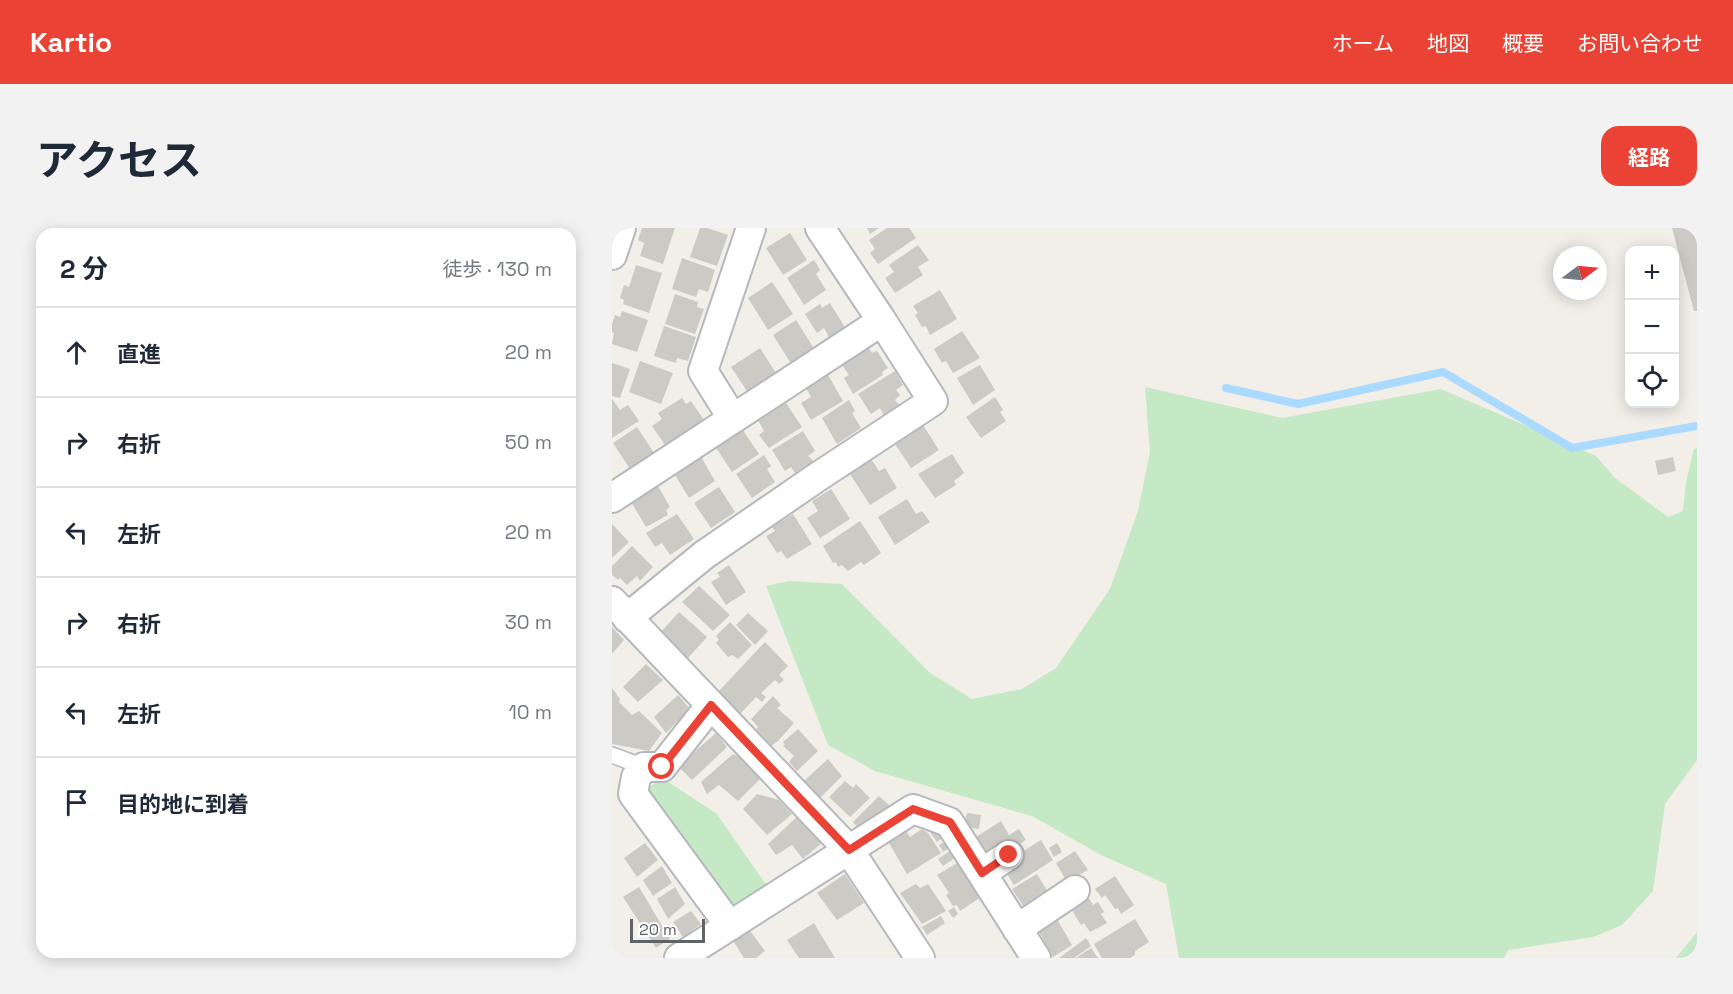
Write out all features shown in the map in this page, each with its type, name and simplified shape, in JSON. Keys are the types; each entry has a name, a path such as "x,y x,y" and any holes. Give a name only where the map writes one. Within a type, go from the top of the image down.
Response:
{"street":[{"path":"612,255 621,228"},
{"path":"733,419 704,371 751,228"},
{"path":"820,228 933,401 619,610 849,850 920,958"},
{"path":"612,498 882,321"},
{"path":"711,705 662,767 644,767 636,777 633,794 730,926"},
{"path":"679,958 913,809 950,822 1036,958"},
{"path":"982,873 1009,855"},
{"path":"1017,929 1076,890"}],"lane":[{"path":"612,755 644,767"}],"green space":[{"path":"1145,387 1282,418 1441,389 1596,456 1615,478 1668,517 1683,511 1686,482 1694,449 1697,448 1697,760 1665,804 1653,891 1622,925 1593,937 1508,950 1504,958 1179,958 1166,884 1101,855 1032,816 875,771 828,745 766,586 789,581 842,584 930,673 972,699 1022,689 1056,668 1110,589 1138,511 1150,452"},
{"path":"662,778 716,813 767,886 728,908 643,792"},
{"path":"1697,932 1697,958 1676,958"}],"building":[{"path":"642,228 675,228 663,264 640,256 644,243 638,240"},
{"path":"700,228 728,235 717,266 690,257"},
{"path":"867,228 879,228 870,234"},
{"path":"887,228 909,228 916,238 878,264 870,253 875,249 869,240"},
{"path":"1672,228 1697,228 1697,311 1694,311 1679,254 1679,246 1677,246"},
{"path":"790,233 807,260 783,275 766,248"},
{"path":"918,245 929,260 918,267 923,275 895,293 885,278 894,272 889,265"},
{"path":"682,258 715,270 708,292 699,289 696,297 672,289"},
{"path":"814,260 820,270 816,274 826,290 804,305 787,278"},
{"path":"636,265 662,273 649,313 623,304 624,300 620,298 624,285 629,287"},
{"path":"772,282 793,314 768,330 748,298"},
{"path":"940,290 957,319 930,335 926,326 922,327 915,315 918,313 913,306"},
{"path":"675,294 698,302 697,307 704,309 695,334 665,324"},
{"path":"830,303 846,329 830,339 824,328 817,333 805,314 820,304 822,308"},
{"path":"622,311 648,320 637,352 612,344 614,333 612,324 615,315 620,317"},
{"path":"796,320 815,350 792,365 773,335"},
{"path":"664,326 696,337 688,361 677,358 676,363 654,356"},
{"path":"962,331 980,358 953,373 946,361 942,363 934,349"},
{"path":"867,346 872,353 877,351 888,368 882,372 883,375 853,394 844,378 849,375 840,362"},
{"path":"760,348 776,373 747,391 731,367"},
{"path":"640,361 673,373 661,404 629,392"},
{"path":"612,363 630,369 620,398 612,396"},
{"path":"980,365 995,390 973,405 957,378"},
{"path":"895,371 903,385 896,390 900,395 895,400 900,406 884,416 880,408 871,414 858,394"},
{"path":"828,375 843,401 811,420 801,403 811,397 806,388"},
{"path":"995,397 1003,410 1000,412 1006,421 981,438 966,417"},
{"path":"682,398 686,404 691,401 704,420 665,445 652,426 662,419 658,413"},
{"path":"612,399 620,410 628,405 639,421 612,438"},
{"path":"849,400 855,411 852,413 861,428 837,444 822,418"},
{"path":"786,403 802,427 769,448 759,435 764,431 758,420"},
{"path":"923,425 939,450 911,468 895,444"},
{"path":"637,427 654,453 630,469 613,443"},
{"path":"742,429 759,454 732,472 715,446"},
{"path":"803,431 815,451 808,456 814,461 795,473 791,467 785,471 772,450"},
{"path":"952,454 964,473 954,481 956,485 935,498 918,474"},
{"path":"700,455 715,481 689,498 675,475 682,470 679,468"},
{"path":"764,455 771,466 767,469 775,482 752,498 736,474"},
{"path":"1673,457 1676,471 1658,475 1655,461"},
{"path":"871,459 879,471 885,468 897,488 870,505 850,474"},
{"path":"658,486 670,507 666,510 668,515 646,527 631,502"},
{"path":"719,487 735,512 711,528 694,503"},
{"path":"831,489 850,519 820,538 807,518 818,511 812,501"},
{"path":"907,499 916,514 922,511 930,522 895,545 878,517"},
{"path":"677,514 694,539 670,555 662,543 655,547 646,533"},
{"path":"793,514 812,544 787,559 781,551 777,553 766,536 775,531 772,527"},
{"path":"860,521 881,553 864,565 861,562 848,571 842,565 838,567 836,562 833,563 823,546"},
{"path":"612,524 629,542 612,558"},
{"path":"632,546 653,567 640,581 637,576 627,585 620,578 618,580 612,575 612,566"},
{"path":"729,565 746,592 726,605 711,582 720,577 717,573"},
{"path":"699,586 730,615 713,631 682,602"},
{"path":"679,612 707,637 687,659 659,634"},
{"path":"748,613 768,631 755,645 736,625"},
{"path":"730,622 752,645 738,659 732,655 728,657 716,643 719,640 716,636"},
{"path":"612,627 624,640 612,654"},
{"path":"765,642 788,666 779,675 784,680 779,684 775,680 761,693 766,697 762,702 756,697 739,715 717,693"},
{"path":"646,664 663,680 638,702 623,687"},
{"path":"612,688 620,699 619,702 632,715 639,711 662,733 649,751 612,744"},
{"path":"678,695 690,709 666,733 654,717"},
{"path":"773,696 781,705 777,708 794,723 771,746 756,729 758,727 751,719"},
{"path":"798,729 818,751 797,771 789,762 794,756 783,746 785,745 783,742"},
{"path":"716,733 727,747 692,780 678,766"},
{"path":"733,754 750,762 761,778 738,801 719,785 707,794 701,782"},
{"path":"828,759 842,776 820,798 804,781"},
{"path":"845,781 853,788 856,784 870,798 850,817 829,797"},
{"path":"757,794 779,800 792,814 767,835 743,809"},
{"path":"879,796 890,806 878,819 861,831 853,822"},
{"path":"967,813 981,815 979,829 964,827"},
{"path":"800,814 823,842 803,859 792,845 776,855 768,844"},
{"path":"1001,821 1009,835 1019,829 1026,840 991,862 976,837"},
{"path":"935,827 941,839 937,842 929,831"},
{"path":"922,829 928,833 941,853 907,874 889,843 906,831 910,837"},
{"path":"1041,840 1053,860 1014,885 1001,865"},
{"path":"944,842 949,848 943,852 939,845"},
{"path":"645,843 658,860 637,877 624,858"},
{"path":"1057,843 1062,852 1054,857 1049,848"},
{"path":"954,848 959,855 943,866 938,859"},
{"path":"1075,851 1088,870 1067,882 1056,863"},
{"path":"962,860 984,895 960,911 957,905 953,906 946,895 949,893 937,875"},
{"path":"662,866 672,883 653,896 643,880"},
{"path":"845,874 864,903 837,920 817,893"},
{"path":"1037,874 1048,892 1024,907 1012,889"},
{"path":"1115,876 1134,905 1121,914 1105,895 1102,898 1095,889"},
{"path":"916,884 920,888 928,884 946,911 922,924 900,893"},
{"path":"639,887 670,939 656,948 623,897"},
{"path":"675,887 685,904 668,919 657,899"},
{"path":"1089,898 1093,905 1098,902 1104,912 1101,914 1107,923 1090,932 1084,923 1081,925 1070,907 1082,899 1084,902"},
{"path":"954,907 958,914 953,918 948,911"},
{"path":"691,911 701,924 683,937 673,922"},
{"path":"941,916 945,923 927,935 922,927"},
{"path":"1057,919 1072,945 1053,957 1038,930"},
{"path":"1135,919 1149,942 1135,951 1135,955 1130,958 1102,958 1094,944"},
{"path":"814,923 835,958 799,958 787,940"},
{"path":"748,928 765,951 756,958 744,958 732,939"},
{"path":"1086,938 1091,946 1074,958 1059,958"},
{"path":"1091,948 1098,958 1076,958"}],"waterway":[{"path":"1226,388 1298,404 1443,372 1572,448 1697,426"}],"route":[{"path":"662,767 711,705 849,850 913,809 950,822 982,873 1009,855"}]}
